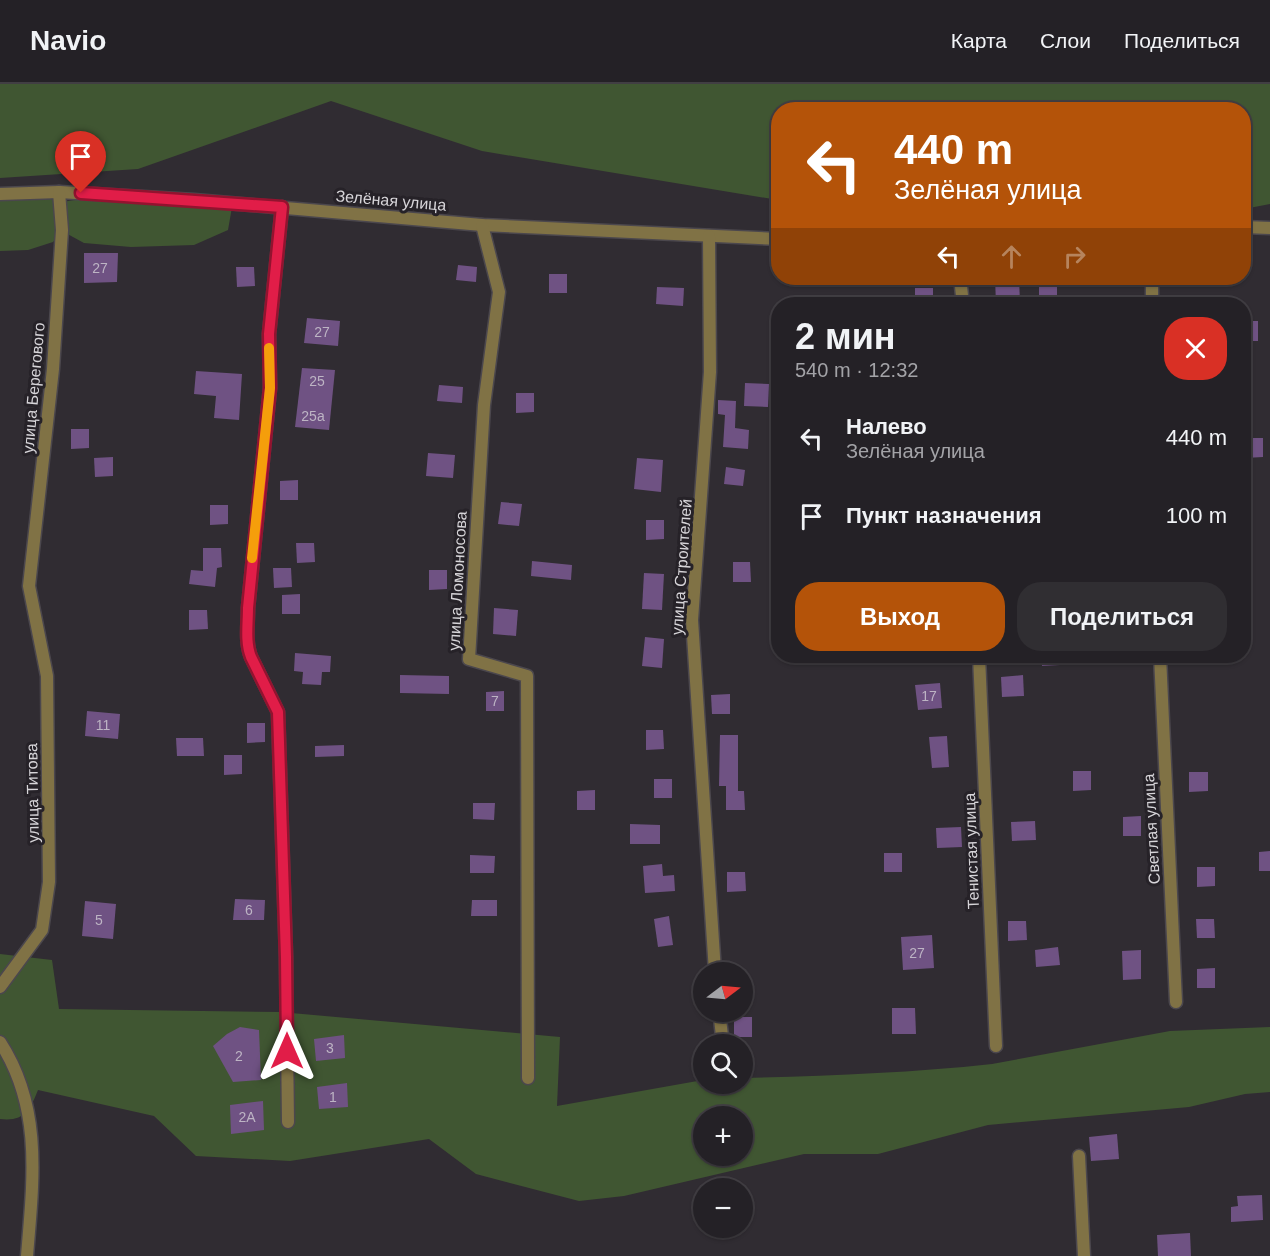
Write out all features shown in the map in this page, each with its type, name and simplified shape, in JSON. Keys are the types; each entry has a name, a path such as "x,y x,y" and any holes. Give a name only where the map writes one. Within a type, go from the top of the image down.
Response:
{"street":[{"name":"Зелёная улица","path":"0,194 59,192 282,207 483,225 771,239"},
{"name":"улица Берегового","path":"29,586 53,369 62,230 59,192"},
{"path":"282,207 269,334 270,388 248,608 248,649 278,712 286,957 288,1122"},
{"name":"улица Ломоносова","path":"483,225 499,292 484,405 469,659 527,676 528,1078"},
{"path":"1251,227 1270,228"},
{"name":"улица Строителей","path":"709,236 710,372 692,620 714,962"},
{"name":"улица Титова","path":"0,987 42,930 49,882 47,676 29,586"},
{"name":"Тенистая улица","path":"979,663 996,1046"},
{"name":"Светлая улица","path":"1160,663 1176,1002"},
{"path":"0,1042 14,1064 29,1111 33,1181 27,1256"},
{"path":"1079,1156 1084,1256"}],"green space":[{"path":"0,84 1270,84 1270,204 1251,208 1251,102 771,102 771,199 482,151 331,101 138,169 0,178"},
{"path":"15,193 58,199 61,202 83,199 232,207 228,230 194,245 131,247 84,243 62,231 53,242 28,250 0,251 0,194"},
{"path":"0,954 52,960 59,1009 280,1012 560,1037 557,1106 693,1082 693,1094 753,1094 753,1078 868,1074 992,1064 1170,1031 1270,1027 1270,1092 1245,1094 1189,1107 988,1125 878,1154 804,1154 753,1166 753,1106 693,1106 693,1166 753,1166 693,1178 693,1180 624,1196 579,1201 476,1174 429,1139 290,1161 196,1156 154,1116 38,1090 25,1113 15,1119 0,1119"}],"building":[{"path":"84,253 118,253 117,282 84,283"},
{"path":"458,265 477,267 476,282 456,280"},
{"path":"236,267 254,267 255,286 237,287"},
{"path":"549,274 567,274 567,293 549,293"},
{"path":"995,285 1019,285 1020,297 996,297"},
{"path":"1039,285 1057,285 1057,296 1039,297"},
{"path":"657,287 684,288 683,306 656,304"},
{"path":"915,288 933,288 933,297 915,297"},
{"path":"307,318 340,321 338,346 304,343"},
{"path":"1251,321 1258,321 1258,341 1251,341"},
{"path":"302,368 335,370 329,430 295,427"},
{"path":"196,371 242,374 239,420 214,418 216,396 194,394"},
{"path":"745,383 769,384 768,407 744,406"},
{"path":"439,385 463,387 462,403 437,401"},
{"path":"516,393 534,393 534,412 516,413"},
{"path":"718,400 736,401 735,428 749,430 748,449 723,447 725,415 718,414"},
{"path":"71,429 89,429 89,448 71,449"},
{"path":"1251,438 1263,438 1263,457 1251,458"},
{"path":"428,453 455,455 453,478 426,476"},
{"path":"113,457 113,476 95,477 94,458"},
{"path":"637,458 663,460 661,492 634,489"},
{"path":"726,467 745,470 743,486 724,484"},
{"path":"298,480 298,500 280,500 280,481"},
{"path":"501,502 522,504 519,526 498,524"},
{"path":"210,505 228,505 228,524 210,525"},
{"path":"646,520 664,520 664,539 646,540"},
{"path":"296,543 314,543 315,562 297,563"},
{"path":"203,548 221,548 222,567 217,568 215,587 189,584 191,570 203,571"},
{"path":"532,561 572,565 571,580 531,576"},
{"path":"733,562 750,562 751,582 733,582"},
{"path":"273,568 291,568 292,587 274,588"},
{"path":"429,570 447,570 447,589 429,590"},
{"path":"644,573 664,574 662,610 642,609"},
{"path":"300,594 300,614 282,614 282,595"},
{"path":"494,608 518,610 516,636 493,634"},
{"path":"189,610 207,610 208,629 189,630"},
{"path":"645,637 664,639 662,668 642,666"},
{"path":"295,653 331,656 330,672 322,672 321,685 302,684 303,672 294,671"},
{"path":"1042,663 1060,663 1060,665 1042,666"},
{"path":"400,675 449,676 449,694 400,693"},
{"path":"1023,675 1024,696 1002,697 1001,677"},
{"path":"940,683 942,708 918,710 915,685"},
{"path":"504,691 504,711 486,711 486,692"},
{"path":"730,694 730,714 712,714 711,695"},
{"path":"87,711 120,714 118,739 85,736"},
{"path":"247,723 265,723 265,742 247,743"},
{"path":"646,730 663,730 664,749 646,750"},
{"path":"720,735 738,735 738,791 744,791 745,810 726,810 726,786 719,786"},
{"path":"947,736 949,767 932,768 929,737"},
{"path":"176,738 203,738 204,756 177,756"},
{"path":"344,745 344,756 315,757 315,746"},
{"path":"224,755 242,755 242,774 224,775"},
{"path":"1073,771 1091,771 1091,790 1073,791"},
{"path":"1189,772 1208,772 1208,791 1189,792"},
{"path":"654,779 672,779 672,798 654,798"},
{"path":"595,790 595,810 577,810 577,791"},
{"path":"473,803 495,803 494,820 473,819"},
{"path":"1141,816 1141,836 1123,836 1123,817"},
{"path":"1035,821 1036,840 1012,841 1011,822"},
{"path":"630,824 660,825 660,844 630,844"},
{"path":"961,827 962,847 937,848 936,828"},
{"path":"1270,851 1270,871 1259,871 1259,852"},
{"path":"884,853 902,853 902,872 884,872"},
{"path":"470,855 495,856 494,873 470,873"},
{"path":"662,864 663,876 674,875 675,891 645,893 643,866"},
{"path":"1197,867 1215,867 1215,886 1197,887"},
{"path":"727,872 745,872 746,891 727,892"},
{"path":"235,899 265,900 264,920 233,920"},
{"path":"472,900 497,900 497,916 471,916"},
{"path":"85,901 116,904 113,939 82,936"},
{"path":"669,916 673,945 658,947 654,919"},
{"path":"1196,919 1214,919 1215,938 1197,938"},
{"path":"1008,921 1026,921 1027,940 1008,941"},
{"path":"932,935 934,968 903,970 901,937"},
{"path":"1058,947 1060,965 1036,967 1035,950"},
{"path":"1141,950 1141,979 1123,980 1122,951"},
{"path":"1215,968 1215,988 1197,988 1197,969"},
{"path":"892,1008 915,1008 916,1034 892,1034"},
{"path":"734,1022 752,1022 752,1034 734,1034"},
{"path":"240,1027 259,1030 261,1080 233,1082 213,1046"},
{"path":"344,1035 345,1058 316,1061 314,1039"},
{"path":"347,1083 348,1107 319,1109 317,1087"},
{"path":"263,1101 264,1130 231,1134 230,1105"},
{"path":"1117,1134 1119,1159 1091,1161 1089,1137"},
{"path":"1262,1195 1263,1220 1231,1222 1231,1207 1238,1206 1237,1196"},
{"path":"1190,1233 1191,1256 1158,1256 1157,1235"}],"slow traffic":[{"path":"252,558 270,388 269,348"}],"route":[{"path":"81,193 282,207 269,334 270,388 248,608 248,649 278,712 287,1051"}]}
